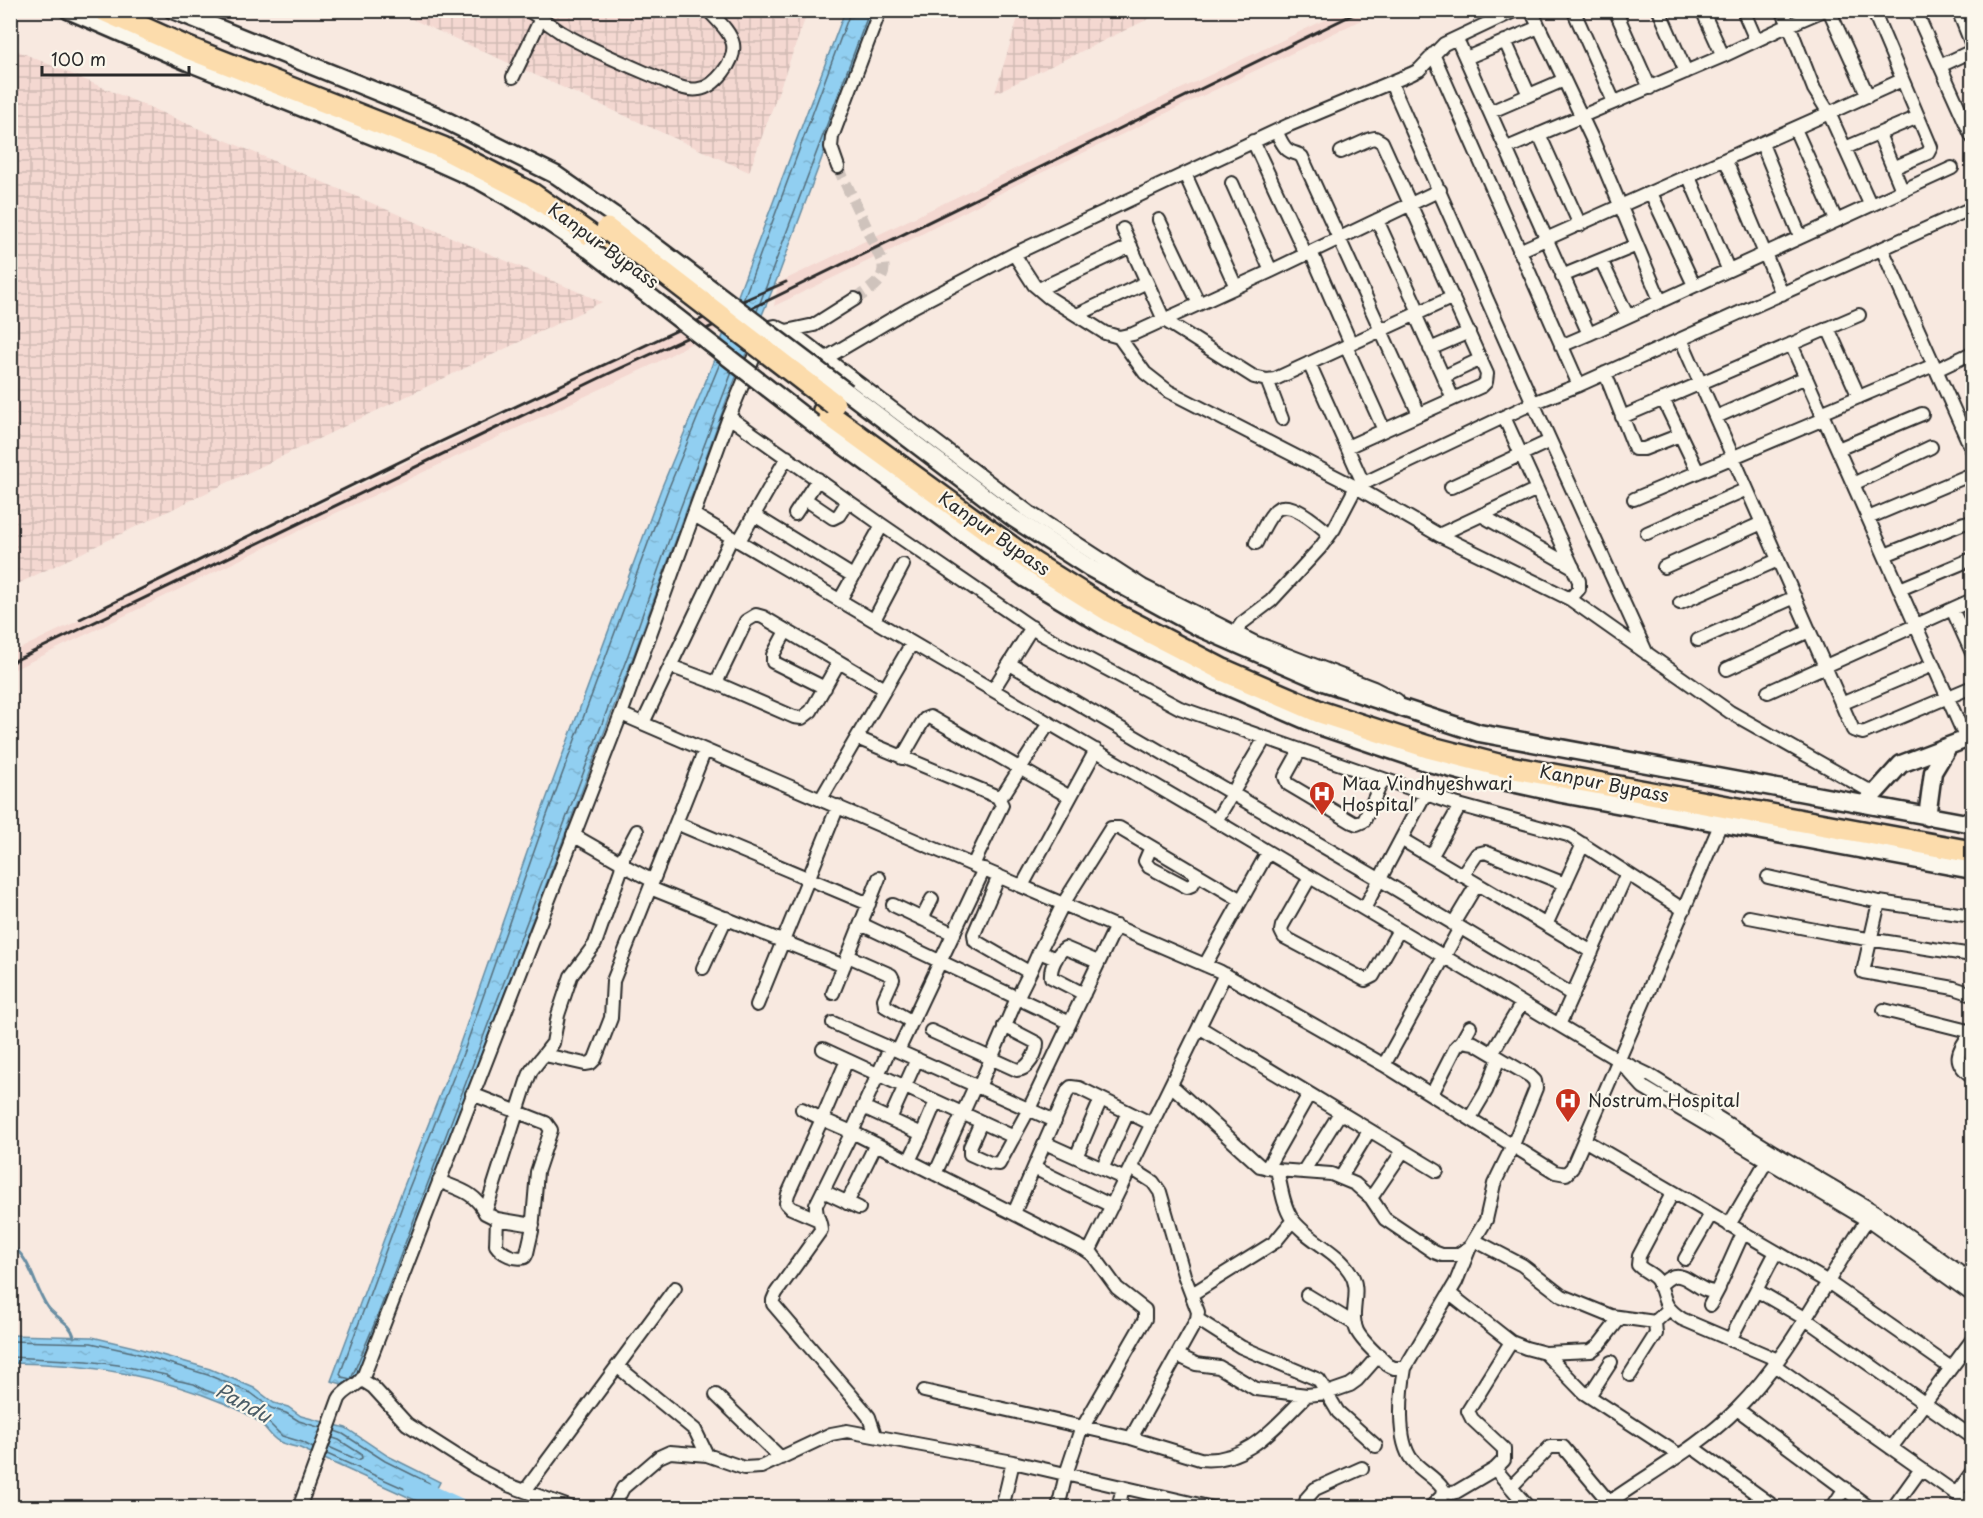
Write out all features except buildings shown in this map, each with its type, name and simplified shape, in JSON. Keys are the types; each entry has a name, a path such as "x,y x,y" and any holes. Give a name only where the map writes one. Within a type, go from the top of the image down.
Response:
{"highway":[{"name":"Kanpur Bypass","path":"103,10 188,48 443,148 603,234 1044,557 1117,603 1229,658 1330,701 1435,736 1503,753 1972,841"},
{"name":"Kanpur Bypass","path":"138,10 494,158 545,188 824,411 1033,563 1113,613 1223,670 1320,712 1428,747 1498,765 1972,852"}],"main road":[{"path":"68,10 188,62 435,161 482,182 526,207 603,234 1070,556 1200,628 1326,683 1479,733 1870,799 1927,817 1972,824"},
{"path":"173,10 435,115 556,175 603,234 814,424 1026,579 1106,627 1217,682 1305,720 1429,763 1471,774 1562,794 1972,870"},
{"path":"1870,799 1895,770 1969,738"},
{"path":"1927,817 1933,772 1948,747"}],"street":[{"path":"527,10 543,14 562,33 593,49 690,90 701,89 715,82 732,56 733,45 728,33 708,10"},
{"path":"838,167 831,147 832,137 880,10"},
{"path":"826,358 909,309 1014,254 1253,141 1415,72 1444,44 1516,10"},
{"path":"1531,10 1598,152 1660,300"},
{"path":"1615,10 1650,88"},
{"path":"1659,10 1686,72"},
{"path":"1702,10 1723,56"},
{"path":"1743,10 1756,40"},
{"path":"1782,10 1814,89 1829,113 1870,204"},
{"path":"1507,148 1650,88 1824,10"},
{"path":"1829,10 1868,96"},
{"path":"1873,10 1931,147 1930,151 1893,168"},
{"path":"1915,10 1972,137"},
{"path":"1958,10 1972,45"},
{"path":"513,77 543,14"},
{"path":"1575,14 1614,102"},
{"path":"1466,58 1539,27"},
{"path":"1457,39 1589,334"},
{"path":"1505,41 1529,95"},
{"path":"1940,66 1972,51"},
{"path":"1433,54 1579,385"},
{"path":"1490,112 1564,80"},
{"path":"1519,252 1902,80"},
{"path":"1391,83 1647,655"},
{"path":"1845,148 1918,117"},
{"path":"1795,129 1836,220"},
{"path":"1276,131 1286,148 1297,152 1302,157 1419,414"},
{"path":"1539,134 1580,225"},
{"path":"1879,134 1902,190"},
{"path":"1341,152 1370,139 1378,139 1382,142 1487,374 1486,382 1347,447"},
{"path":"1253,141 1308,254 1384,430"},
{"path":"1762,144 1800,236"},
{"path":"1726,161 1782,294"},
{"path":"1562,346 1952,168"},
{"path":"1185,174 1236,287"},
{"path":"1689,177 1728,269"},
{"path":"1232,183 1271,271"},
{"path":"1014,254 1039,289 1105,333 1119,337 1133,334 1199,304 1440,190"},
{"path":"1652,193 1694,285"},
{"path":"1235,633 1242,623 1271,601 1304,566 1330,534 1360,485 1504,417 1972,208"},
{"path":"1159,220 1199,304"},
{"path":"1377,220 1453,399"},
{"path":"1123,229 1164,320 1254,377 1267,380 1275,379 1453,297"},
{"path":"1562,276 1637,245"},
{"path":"1039,289 1131,246"},
{"path":"1882,249 1972,450"},
{"path":"1601,260 1627,315"},
{"path":"1077,315 1147,282"},
{"path":"786,332 814,325 855,299"},
{"path":"1622,417 1859,315"},
{"path":"299,1508 339,1399 362,1380 621,714 729,417 766,328 775,326 798,337 1029,512 1143,586 1274,651 1374,688 1395,699 1412,712"},
{"path":"1828,328 1859,397"},
{"path":"1430,349 1469,332"},
{"path":"1119,337 1145,373 1168,391 1360,485 1439,535 1570,599 1730,712 1870,799"},
{"path":"1681,339 1853,730 1863,733 1972,687"},
{"path":"1791,344 1947,697 1969,738"},
{"path":"1634,499 1733,457 1859,397 1972,353"},
{"path":"1443,377 1481,359"},
{"path":"1309,363 1347,447 1360,485"},
{"path":"1605,373 1632,445 1639,450 1680,435"},
{"path":"1716,417 1806,377"},
{"path":"1267,380 1282,418"},
{"path":"1663,399 1698,472"},
{"path":"1838,449 1922,414"},
{"path":"729,417 1032,627 1180,708 1460,806 1568,835 1684,910"},
{"path":"1504,417 1580,585 1577,593 1570,599"},
{"path":"1451,487 1550,441"},
{"path":"1853,484 1931,447"},
{"path":"643,723 735,539 754,514 787,457"},
{"path":"1868,518 1972,474"},
{"path":"795,514 818,479"},
{"path":"1439,535 1537,489"},
{"path":"1647,533 1747,489"},
{"path":"805,500 833,518 839,515 848,501"},
{"path":"1256,543 1273,511 1283,507 1291,507 1300,511 1330,534"},
{"path":"754,514 853,576"},
{"path":"694,515 1096,750 1618,1060 1643,1087 1770,1156 1870,1215 1937,1263 1972,1295"},
{"path":"1481,515 1573,567"},
{"path":"1664,567 1762,523"},
{"path":"1885,555 1964,523"},
{"path":"840,600 882,525"},
{"path":"1900,589 1972,559"},
{"path":"1680,603 1778,560"},
{"path":"874,620 903,566"},
{"path":"1698,640 1795,597"},
{"path":"1768,692 1972,600"},
{"path":"1952,609 1971,644"},
{"path":"716,683 746,621 756,615 885,689"},
{"path":"993,690 1032,627"},
{"path":"786,631 773,655 773,662 825,688"},
{"path":"1727,669 1809,631"},
{"path":"821,799 912,642"},
{"path":"670,666 794,717 802,718 811,711 839,662"},
{"path":"1010,664 1573,995"},
{"path":"1842,704 1933,664"},
{"path":"621,714 1226,974 1384,1065 1555,1172 1566,1174 1572,1168 1721,823"},
{"path":"902,758 922,723 930,717 1070,797"},
{"path":"998,797 1005,792 1048,723"},
{"path":"856,738 998,797 1002,805 954,934 912,1022 878,1074 816,1205 821,1230 818,1237 773,1299 773,1304 869,1417 875,1435"},
{"path":"1216,821 1265,738"},
{"path":"545,1055 585,1064 595,1059 611,1018 613,981 705,750"},
{"path":"1022,886 1096,750"},
{"path":"1300,750 1286,773 1288,784 1357,824 1364,821 1383,780"},
{"path":"1364,909 1425,794"},
{"path":"757,1005 838,806"},
{"path":"1431,857 1460,806"},
{"path":"676,823 869,904"},
{"path":"935,1174 1063,904 1111,828 1119,828 1241,900"},
{"path":"637,831 623,856 622,862 627,868 652,884 726,918 783,941 891,975 892,979 884,999 885,1006 912,1022"},
{"path":"485,1213 516,1111 531,1071 553,1043 558,1015 571,976 595,944 621,870 622,863 573,835"},
{"path":"1401,839 1592,952"},
{"path":"1546,925 1583,844"},
{"path":"1151,847 1145,861 1149,867 1187,887 1192,885 1198,875"},
{"path":"1205,965 1268,852"},
{"path":"1462,876 1477,854 1485,852 1565,884"},
{"path":"1559,1025 1627,873"},
{"path":"999,876 973,938 980,945 1027,971 1031,970"},
{"path":"1310,877 1282,926 1281,931 1284,937 1365,981 1373,976 1399,930"},
{"path":"1768,877 1879,902 1972,916"},
{"path":"833,993 879,878"},
{"path":"1384,1065 1444,957 1477,884"},
{"path":"922,919 932,900"},
{"path":"1879,902 1863,972 1954,988 1972,994"},
{"path":"893,905 954,934"},
{"path":"1749,917 1871,940 1972,954"},
{"path":"703,968 726,918"},
{"path":"861,924 1070,1023"},
{"path":"981,1122 970,1146 970,1154 990,1163 999,1164 1029,1109 1116,926"},
{"path":"1083,994 1051,977 1050,973 1056,959 1061,950 1065,948 1098,962"},
{"path":"1039,952 1056,959"},
{"path":"1089,1252 1226,974"},
{"path":"1470,1118 1486,1091 1496,1055 1522,1002"},
{"path":"1884,1010 1972,1031 1959,1051 1958,1059 1962,1068 1972,1076"},
{"path":"833,1023 1055,1121"},
{"path":"931,1031 1022,1071 1036,1050 1037,1043 1004,1026"},
{"path":"1432,1094 1456,1047 1470,1027"},
{"path":"1199,1028 1437,1172"},
{"path":"1330,1050 1338,1038"},
{"path":"1444,1492 1441,1486 1414,1462 1406,1449 1400,1410 1405,1368 1450,1294 1472,1244 1486,1220 1494,1184 1536,1088 1535,1081 1530,1076 1496,1055 1467,1041 1462,1041"},
{"path":"823,1049 1014,1137"},
{"path":"890,1119 916,1059"},
{"path":"819,1221 791,1208 786,1203 848,1060"},
{"path":"1171,1085 1260,1166 1341,1177 1355,1184 1371,1198 1385,1219 1442,1255 1457,1255 1472,1244"},
{"path":"1014,1213 1071,1087 1079,1088 1152,1124"},
{"path":"472,1094 546,1123 551,1130 537,1172 533,1225 525,1257 517,1258 502,1252 496,1245 497,1219"},
{"path":"1309,1094 1272,1169 1293,1220 1350,1270 1355,1279 1357,1332 1394,1368 1405,1368"},
{"path":"1076,1157 1101,1099"},
{"path":"909,1161 936,1101"},
{"path":"863,1107 922,1134"},
{"path":"802,1109 1089,1252 1118,1288 1145,1310 1146,1315 1076,1441 1059,1508"},
{"path":"1102,1168 1128,1112"},
{"path":"1303,1172 1340,1113"},
{"path":"1341,1177 1369,1131"},
{"path":"1584,1140 1828,1282 1951,1368"},
{"path":"1045,1143 1102,1168 1128,1173 1153,1182 1160,1192 1184,1275 1198,1312 1197,1319 1131,1438"},
{"path":"823,1191 853,1206 876,1144"},
{"path":"1371,1198 1403,1151"},
{"path":"1730,1225 1770,1156"},
{"path":"1034,1168 1112,1206"},
{"path":"439,1181 471,1195 481,1203 485,1213 497,1219 533,1225"},
{"path":"1673,1192 1637,1261 1640,1268 1654,1277 1669,1309 1682,1319 1776,1362 1972,1505"},
{"path":"1685,1259 1711,1214"},
{"path":"1511,1487 1550,1447 1563,1447 1605,1505 1692,1447 1737,1409 1776,1362 1870,1215"},
{"path":"1192,1294 1275,1242 1293,1220"},
{"path":"1710,1305 1743,1233"},
{"path":"1472,1244 1522,1265 1562,1296 1598,1312 1620,1318 1655,1322 1669,1309"},
{"path":"1730,1340 1776,1252"},
{"path":"1937,1263 1972,1281"},
{"path":"1659,1286 1669,1277 1677,1276 1710,1292 1719,1288"},
{"path":"525,1491 675,1288"},
{"path":"1756,1290 1804,1318 1972,1437"},
{"path":"1450,1294 1511,1342 1545,1353 1591,1351 1599,1345 1620,1318"},
{"path":"1307,1295 1355,1324"},
{"path":"1197,1319 1241,1347 1319,1380 1342,1418 1376,1446"},
{"path":"1630,1375 1656,1334 1655,1322"},
{"path":"1892,1448 1972,1340"},
{"path":"1444,1492 1456,1492 1496,1469 1504,1460 1504,1449 1472,1419 1468,1411 1511,1342"},
{"path":"1545,1353 1574,1384 1589,1396 1679,1455"},
{"path":"1177,1354 1196,1364 1219,1367 1256,1389 1307,1395 1327,1393 1350,1384 1357,1380 1379,1355"},
{"path":"1589,1396 1611,1362"},
{"path":"617,1366 695,1430 707,1455"},
{"path":"362,1380 373,1387 407,1424 490,1477 572,1508"},
{"path":"924,1391 1083,1426 1210,1460 1236,1456 1263,1438 1307,1395"},
{"path":"716,1395 781,1458"},
{"path":"1737,1409 1870,1508"},
{"path":"613,1508 623,1488 663,1454 677,1452 707,1455 744,1467 761,1467 838,1432 858,1432 1013,1462 1213,1508"},
{"path":"1692,1447 1776,1508"},
{"path":"1002,1508 1013,1462"},
{"path":"1304,1508 1309,1493 1362,1468"},
{"path":"1496,1469 1529,1508"},
{"path":"1893,1508 1921,1469"},
{"path":"1956,1494 1972,1472"},
{"path":"1118,1508 1123,1487"},
{"path":"1832,1508 1845,1488"},
{"path":"1430,1508 1444,1492"}],"shaded area":[{"path":"1020,10 1165,11 995,93"},
{"path":"394,11 808,11 749,172"},
{"path":"1343,11 1380,11 1018,184 891,250 774,306 778,283"},
{"path":"11,48 602,302 11,587"},
{"path":"711,313 719,328 654,364 334,514 11,671 11,653"}],"water":[{"path":"845,11 876,11 779,274 727,399 633,657 354,1387 331,1381 458,1049 537,824 661,489 707,378"},
{"path":"10,1335 92,1337 210,1369 254,1388 274,1403 288,1407 301,1416 346,1428 388,1456 440,1482 428,1506 273,1438 258,1422 231,1406 174,1385 94,1368 11,1363"}],"waterway":[{"path":"10,1245 17,1250 28,1265 47,1306 70,1328 74,1337"},
{"name":"Pandu","path":"413,1486 461,1508"}],"tunnel":[{"path":"838,167 884,269 880,280 855,299"}],"railway":[{"path":"10,663 608,374 771,299 1362,10"},
{"path":"80,619 438,443 697,321 786,282"}],"place":[{"name":"Maa Vindhyeshwari Hospital","path":"1322,817"},
{"name":"Nostrum Hospital","path":"1568,1124"}]}
